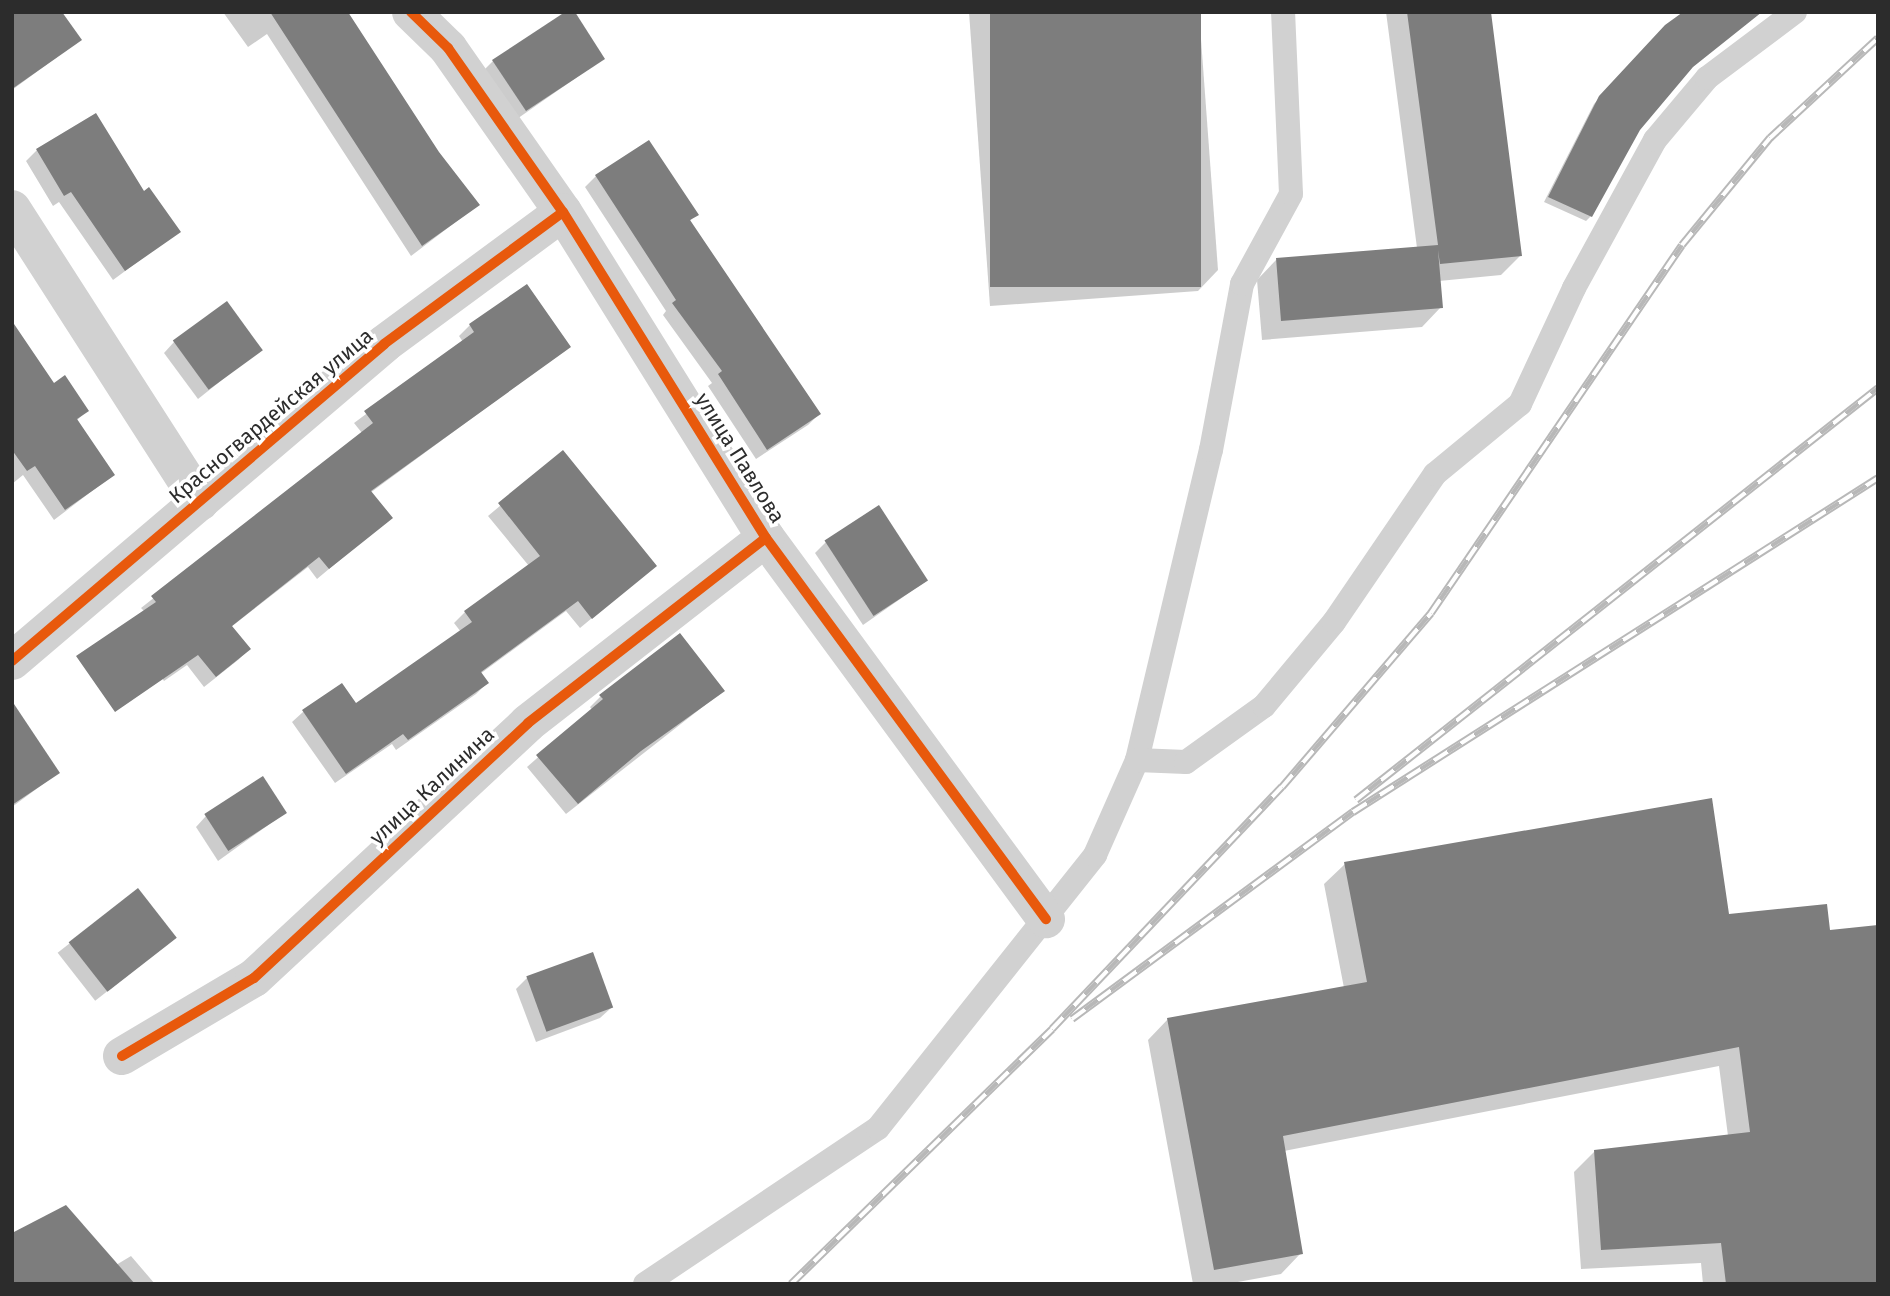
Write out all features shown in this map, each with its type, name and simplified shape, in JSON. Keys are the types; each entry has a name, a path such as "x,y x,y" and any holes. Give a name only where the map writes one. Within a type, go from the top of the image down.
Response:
{"street":[{"name":"улица Павлова","path":"411,12 447,48 564,212 766,538 1046,919"},
{"name":"Красногвардейская улица","path":"12,661 384,344 564,212"},
{"path":"13,213 201,502"},
{"name":"улица Калинина","path":"122,1056 254,978 528,723 766,538"}],"lane":[{"path":"645,1284 878,1128 1095,855 1137,760 1211,450 1242,284 1291,194 1283,12"},
{"path":"1137,760 1186,762 1264,706 1334,622 1434,474 1520,404 1574,288 1656,140 1707,78 1795,12"}],"building":[{"path":"12,12 62,12 82,40 12,89"},
{"path":"270,12 348,12 439,152 480,205 422,246"},
{"path":"565,12 575,12 605,59 526,111 492,60"},
{"path":"990,12 1201,12 1201,287 990,287"},
{"path":"1407,12 1491,12 1522,256 1440,264 1438,250 1443,308 1281,321 1276,258 1438,245"},
{"path":"1683,12 1762,12 1693,67 1640,130 1592,217 1548,197 1599,96 1665,25"},
{"path":"96,113 144,191 149,187 181,232 125,271 71,192 64,196 36,149"},
{"path":"649,140 699,215 690,220 821,414 767,450 718,374 722,371 672,303 676,300 595,175"},
{"path":"527,284 571,347 371,491 393,518 329,569 319,557 232,626 251,649 216,677 198,655 115,712 76,656 156,602 151,596 373,423 364,411 474,332 469,324"},
{"path":"227,301 263,350 209,390 173,340"},
{"path":"12,321 54,383 65,375 89,411 77,419 115,475 65,510 35,466 27,471 12,450"},
{"path":"563,450 657,566 592,619 578,601 481,672 489,683 408,740 403,734 346,774 302,710 342,683 356,703 472,622 464,611 540,556 498,503"},
{"path":"879,505 928,580 874,616 824,540"},
{"path":"680,633 725,691 641,751 578,804 536,755 603,699 599,695"},
{"path":"12,701 60,773 12,805"},
{"path":"263,776 287,813 228,851 204,814"},
{"path":"1712,798 1729,914 1827,904 1830,930 1878,925 1878,1284 1726,1284 1721,1243 1601,1250 1594,1150 1750,1132 1739,1047 1283,1136 1303,1254 1214,1270 1167,1018 1367,982 1344,862"},
{"path":"138,888 177,938 107,992 69,942"},
{"path":"593,952 613,1007 546,1032 526,976"},
{"path":"66,1205 135,1284 12,1284 12,1233"}],"railway":[{"path":"791,1284 1052,1029 1282,787 1431,613 1682,245 1770,138 1878,38"},
{"path":"1356,800 1878,388"},
{"path":"1072,1019 1353,812 1878,478"}],"cycle path":[{"path":"411,12 448,48 563,212 766,538 1046,919"},
{"path":"12,661 384,344 563,212"},
{"path":"122,1056 254,978 528,723 766,538"}]}
